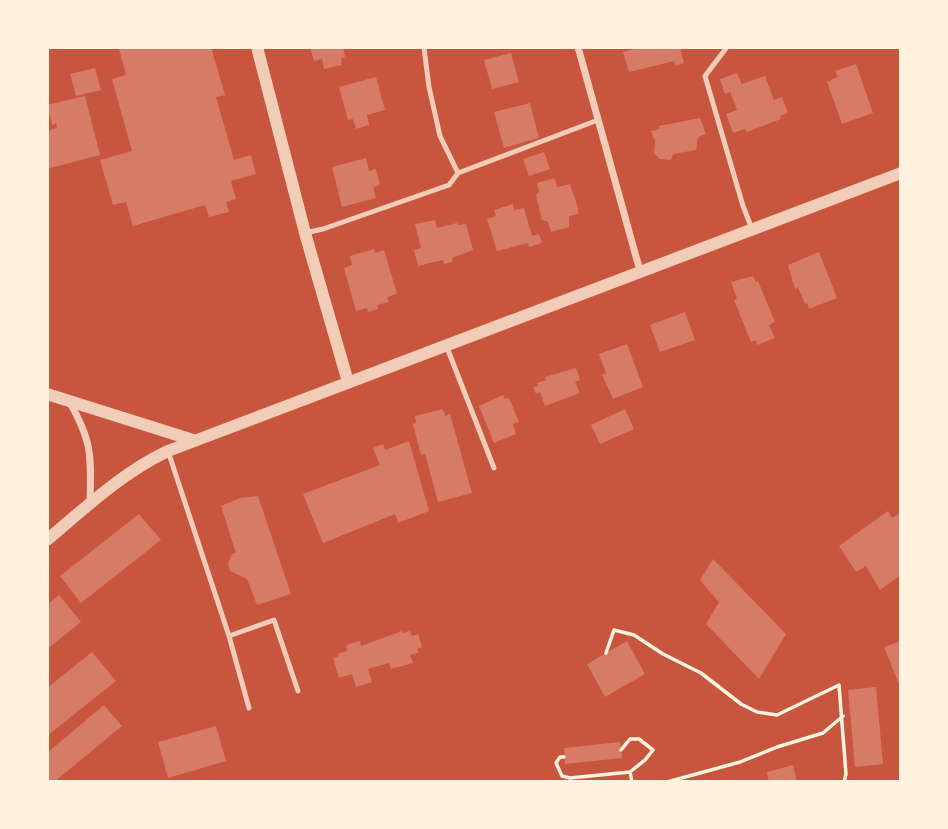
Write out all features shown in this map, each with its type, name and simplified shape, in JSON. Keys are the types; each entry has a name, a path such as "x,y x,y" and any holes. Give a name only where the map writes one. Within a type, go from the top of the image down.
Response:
{"street":[{"path":"257,47 305,233 348,382"},
{"path":"578,47 640,271"},
{"path":"47,540 90,503 136,469 193,440 901,173"},
{"path":"47,394 193,440"},
{"path":"68,400 88,441 91,457 90,503"}],"lane":[{"path":"727,47 705,76 752,229"},
{"path":"424,48 429,88 440,136 458,173"},
{"path":"305,233 449,185 458,173 598,120"},
{"path":"446,345 494,468"},
{"path":"168,451 229,636 249,708"},
{"path":"229,636 274,620 298,691"}],"path":[{"path":"607,653 614,630 634,635 663,654 701,673 741,704 757,712 778,715 839,685 846,774 844,782"},
{"path":"667,782 740,762 823,733 843,716"},
{"path":"564,757 559,757 556,764 562,776 570,778 631,772 653,750 639,739 630,739 621,750"},
{"path":"631,772 632,782"}],"building":[{"path":"211,47 225,95 216,97 234,160 251,155 256,174 231,181 236,199 226,202 229,212 209,217 205,205 133,226 126,202 113,205 100,160 132,151 112,79 126,75 119,49"},
{"path":"310,47 343,47 345,57 341,58 342,65 324,69 322,59 314,61"},
{"path":"642,47 680,47 684,63 675,66 674,61 629,72 623,52"},
{"path":"511,53 519,82 492,89 484,60"},
{"path":"856,64 873,113 842,124 827,82 838,77 835,71"},
{"path":"95,68 101,90 76,96 70,74"},
{"path":"737,73 742,84 765,76 774,100 782,97 788,113 780,116 781,119 747,132 745,129 733,133 726,114 737,110 730,92 725,94 720,79"},
{"path":"376,77 385,110 367,115 369,125 356,129 353,119 348,120 339,87"},
{"path":"85,96 100,155 47,169 47,131 57,128 56,123 52,125 47,105"},
{"path":"530,103 539,138 504,148 494,112"},
{"path":"700,118 706,134 698,137 696,150 673,154 671,160 660,159 654,153 655,141 651,131 660,129 659,126"},
{"path":"544,152 550,169 529,176 523,159"},
{"path":"366,158 369,171 376,169 380,185 373,187 376,198 342,207 332,167"},
{"path":"555,178 557,187 570,184 578,214 569,216 569,227 551,232 548,222 542,220 536,195 539,192 537,183"},
{"path":"513,204 514,210 524,208 532,236 539,234 542,243 529,247 528,243 497,251 487,219 496,216 494,210"},
{"path":"435,220 437,228 457,223 466,224 473,250 452,258 453,262 444,264 443,260 418,266 414,250 421,248 415,224"},
{"path":"374,249 375,253 384,250 397,294 387,297 389,302 377,305 378,309 356,311 344,268 352,265 350,256"},
{"path":"819,252 837,298 809,309 798,287 795,289 788,265"},
{"path":"753,276 756,282 758,281 775,322 769,325 775,338 757,345 756,340 751,342 734,300 737,299 731,282"},
{"path":"685,312 695,340 660,352 650,325"},
{"path":"627,344 643,387 613,399 602,375 606,373 599,354"},
{"path":"576,368 580,380 575,382 580,393 545,406 540,392 536,394 533,387 546,380 545,377"},
{"path":"503,395 505,399 509,398 519,422 513,424 516,434 494,443 479,406"},
{"path":"443,409 445,416 450,414 472,493 438,502 425,454 421,455 413,424 416,423 415,416"},
{"path":"625,409 634,429 600,444 591,425"},
{"path":"409,441 429,511 398,523 395,514 323,543 303,494 380,465 373,448 383,444 385,450"},
{"path":"258,496 291,594 257,605 247,579 230,571 228,563 232,554 236,553 221,506 240,498"},
{"path":"888,511 892,518 901,513 901,575 880,590 866,566 856,572 839,546"},
{"path":"139,514 161,540 81,603 60,576"},
{"path":"713,559 786,634 759,679 706,624 719,602 700,580"},
{"path":"59,595 81,622 47,649 47,605"},
{"path":"402,631 410,631 412,636 418,634 422,647 417,649 418,653 410,655 413,663 391,669 389,663 368,669 372,682 356,687 352,674 339,678 333,658 347,651 346,645 360,641 361,646"},
{"path":"627,641 645,674 605,697 587,664"},
{"path":"901,641 901,689 884,647"},
{"path":"92,652 116,681 47,736 47,688"},
{"path":"876,687 883,764 855,767 848,690"},
{"path":"104,705 122,726 54,782 47,782 47,753"},
{"path":"216,726 226,761 168,778 158,742"},
{"path":"620,742 622,758 565,764 564,748"},
{"path":"793,765 797,782 769,782 767,772"}]}
